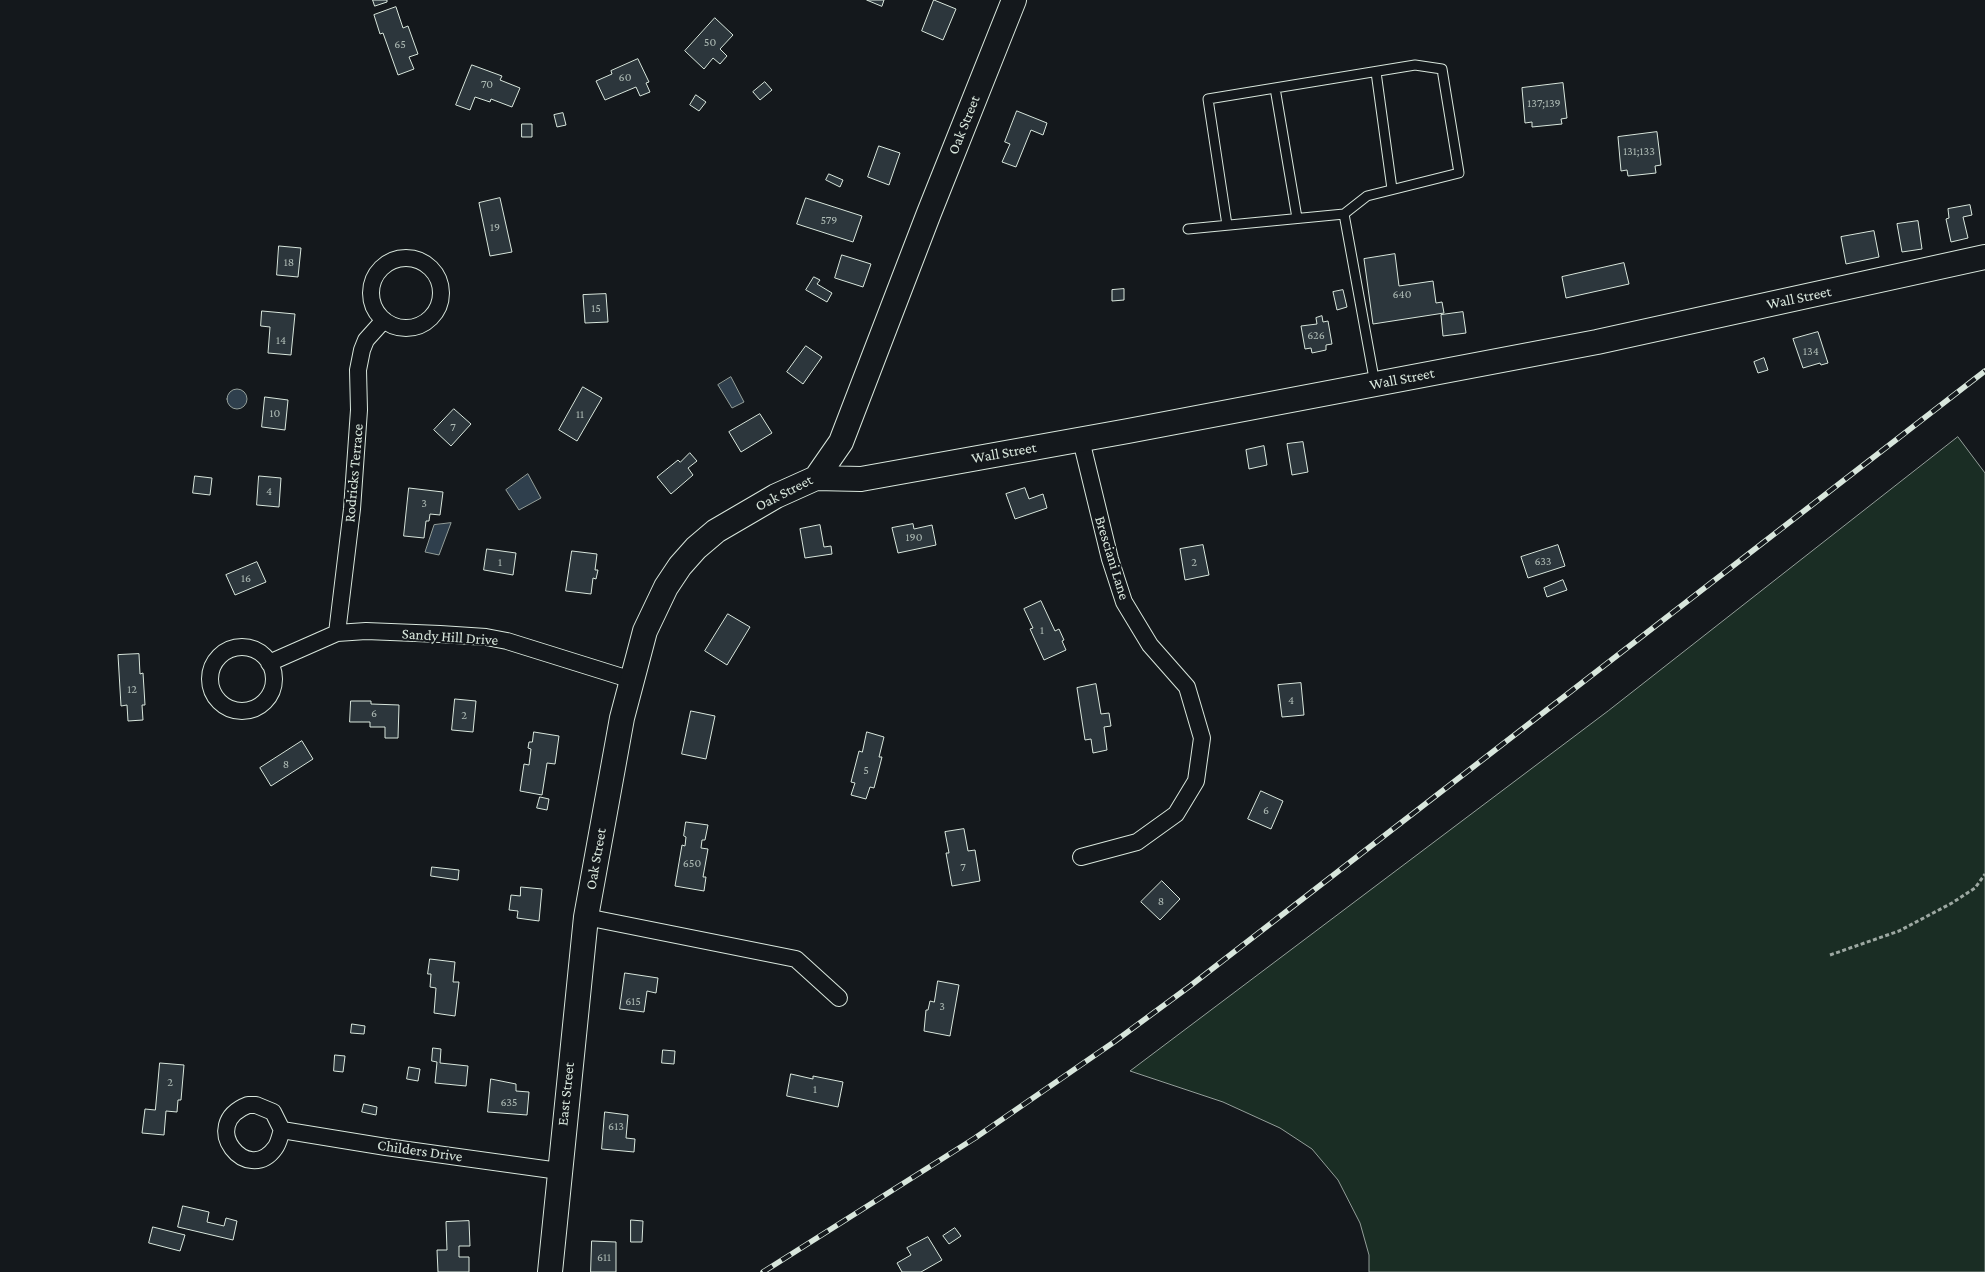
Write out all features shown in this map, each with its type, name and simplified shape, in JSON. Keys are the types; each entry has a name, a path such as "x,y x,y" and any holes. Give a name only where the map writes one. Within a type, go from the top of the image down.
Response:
{"main road":[{"name":"Oak Street","path":"586,917 622,718 645,631 655,608 675,573 696,548 716,531 776,496 816,478 841,442 932,204 1014,0"},
{"name":"Wall Street","path":"816,478 862,479 1081,440 1597,342 1985,257"},
{"name":"East Street","path":"550,1272 586,917"}],"street":[{"path":"403,257 421,260 429,265 440,280 442,289 439,307 434,315 422,325 407,328 391,325 384,320 378,314 371,296 371,287 379,270 394,259 403,257"},
{"name":"Rodricks Terrace","path":"337,633 353,500 359,410 358,370 366,340 384,320"},
{"name":"Bresciani Lane","path":"1081,440 1110,559 1124,602 1150,645 1187,687 1202,738 1196,781 1176,814 1137,842 1081,857"},
{"name":"Sandy Hill Drive","path":"269,663 337,633 366,631 486,638 516,644 632,680"},
{"path":"586,917 796,959 838,998"},
{"name":"Childers Drive","path":"282,1130 386,1147 559,1171"}],"lane":[{"path":"1188,229 1227,226 1344,214 1367,196 1459,173 1442,70 1414,65 1208,99 1227,226"},
{"path":"1376,72 1392,189"},
{"path":"1275,88 1296,218"},
{"path":"1344,214 1375,384"}],"path":[{"path":"1830,955 1899,931 1952,903 1975,888 1985,874"}],"green space":[{"path":"1958,437 1985,473 1985,1272 1369,1272 1369,1255 1360,1223 1338,1180 1312,1149 1280,1128 1223,1102 1130,1071 1608,711"}],"water":[{"path":"731,377 744,402 732,408 718,385"},
{"path":"233,389 241,389 247,395 247,403 241,409 233,409 227,403 227,395"},
{"path":"528,474 541,498 519,510 506,490"},
{"path":"451,523 439,555 425,552 434,525"}],"building":[{"path":"373,0 387,0 387,2 375,6"},
{"path":"867,0 884,0 882,6"},
{"path":"934,0 956,9 943,40 922,31"},
{"path":"396,7 403,28 408,26 418,54 409,57 414,69 398,75 383,33 380,34 374,15"},
{"path":"715,18 733,35 720,49 727,56 720,64 713,58 704,69 685,51"},
{"path":"638,59 649,82 646,83 650,92 640,96 636,87 605,100 596,81 612,74 611,71"},
{"path":"472,65 502,76 500,80 520,88 512,107 491,99 490,102 475,97 470,110 456,105"},
{"path":"765,82 772,90 760,100 753,92"},
{"path":"1563,83 1567,118 1561,119 1562,124 1532,127 1532,122 1525,123 1522,88"},
{"path":"696,95 706,102 699,111 690,105"},
{"path":"1017,111 1047,123 1043,135 1031,130 1016,167 1002,162 1010,144 1005,142"},
{"path":"563,113 566,125 557,127 554,115"},
{"path":"522,124 532,124 532,137 522,137"},
{"path":"1657,132 1661,165 1655,166 1656,173 1628,176 1627,170 1621,171 1618,137"},
{"path":"879,146 900,153 889,185 868,177"},
{"path":"829,174 843,180 840,187 826,180"},
{"path":"500,198 512,252 490,256 479,203"},
{"path":"806,198 862,216 853,242 797,224"},
{"path":"1970,205 1972,215 1963,217 1968,238 1951,242 1946,219 1949,218 1948,209"},
{"path":"1918,221 1922,249 1902,252 1897,224"},
{"path":"1874,231 1879,257 1846,264 1841,237"},
{"path":"279,246 301,248 298,277 277,275"},
{"path":"1395,254 1399,286 1433,281 1436,303 1442,302 1444,313 1373,324 1364,259"},
{"path":"842,255 871,264 863,287 835,278"},
{"path":"1624,263 1629,284 1566,298 1562,277"},
{"path":"814,277 820,280 817,284 832,293 827,302 806,290"},
{"path":"1124,289 1124,300 1112,301 1112,290"},
{"path":"1343,290 1347,307 1337,310 1333,292"},
{"path":"606,294 608,322 585,323 583,295"},
{"path":"262,311 295,314 291,355 268,353 270,327 261,326"},
{"path":"1463,312 1466,333 1443,336 1441,315"},
{"path":"1322,316 1323,322 1328,321 1332,344 1326,345 1326,350 1312,353 1311,348 1305,349 1301,326 1317,324 1316,318"},
{"path":"1818,332 1828,363 1821,365 1820,363 1803,368 1793,339"},
{"path":"806,346 822,357 803,384 787,372"},
{"path":"1764,358 1768,370 1758,373 1754,362"},
{"path":"583,387 602,398 577,441 559,430"},
{"path":"265,397 288,400 285,430 262,427"},
{"path":"454,409 471,424 451,446 434,430"},
{"path":"760,414 772,433 741,452 729,432"},
{"path":"1303,442 1308,472 1292,475 1287,444"},
{"path":"1264,446 1267,465 1249,469 1246,450"},
{"path":"690,453 697,461 688,468 693,475 671,494 657,477"},
{"path":"195,476 212,478 210,495 193,493"},
{"path":"259,476 281,478 279,507 257,505"},
{"path":"409,488 443,492 440,515 430,514 429,521 426,521 424,538 404,536"},
{"path":"1025,488 1029,499 1043,494 1047,508 1015,519 1006,494"},
{"path":"913,524 914,529 932,525 936,545 898,553 892,528"},
{"path":"820,525 824,547 831,546 832,554 805,558 800,529"},
{"path":"1203,545 1209,575 1185,580 1180,549"},
{"path":"1558,545 1565,566 1528,578 1521,557"},
{"path":"487,549 516,553 513,575 484,570"},
{"path":"572,551 597,554 595,570 598,570 596,579 593,578 591,594 566,591"},
{"path":"257,562 266,582 235,595 226,575"},
{"path":"1563,580 1567,590 1547,597 1544,588"},
{"path":"1041,601 1055,631 1059,629 1066,650 1044,660 1030,629 1033,628 1024,609"},
{"path":"728,614 750,627 727,665 705,651"},
{"path":"139,654 140,674 143,673 145,705 142,705 143,720 128,721 127,705 121,706 118,655"},
{"path":"1301,683 1304,715 1282,717 1278,685"},
{"path":"1096,684 1101,714 1109,713 1111,726 1104,727 1107,750 1093,753 1091,739 1085,740 1077,688"},
{"path":"455,699 476,701 473,732 452,730"},
{"path":"351,701 371,701 371,704 399,705 398,738 385,738 385,727 370,727 370,722 350,722"},
{"path":"691,711 715,716 706,759 682,754"},
{"path":"534,732 559,736 555,764 547,763 542,795 520,791 524,764 529,765 531,749 528,748 529,742 532,742"},
{"path":"867,732 884,737 879,757 882,757 874,788 870,787 866,799 851,795 855,783 851,782 859,751 862,752"},
{"path":"302,741 313,759 271,786 260,768"},
{"path":"1261,791 1283,801 1271,829 1248,819"},
{"path":"540,797 549,799 547,810 537,808"},
{"path":"686,822 708,825 701,848 708,849 703,877 706,877 704,891 675,886 682,845 685,846"},
{"path":"964,829 968,851 975,850 980,881 952,886 946,853 949,853 945,832"},
{"path":"432,867 459,870 458,880 431,876"},
{"path":"1162,881 1180,899 1160,920 1141,902"},
{"path":"521,887 542,889 539,921 517,918 518,911 509,910 511,895 520,896"},
{"path":"430,959 455,962 453,982 459,982 455,1016 434,1013 436,988 430,987 431,974 428,974"},
{"path":"625,973 658,978 656,993 647,991 644,1012 620,1009"},
{"path":"938,981 959,985 950,1036 924,1031 926,1010 928,1010 930,1001 934,1002"},
{"path":"352,1024 365,1026 364,1034 351,1033"},
{"path":"433,1048 441,1049 440,1063 468,1066 466,1086 435,1083 437,1062 432,1061"},
{"path":"663,1050 675,1051 674,1064 662,1063"},
{"path":"335,1055 345,1056 343,1072 334,1071"},
{"path":"160,1063 184,1065 181,1100 178,1100 177,1112 166,1111 164,1135 142,1133 145,1109 155,1110"},
{"path":"409,1067 420,1069 418,1081 407,1079"},
{"path":"791,1074 813,1079 813,1076 843,1082 838,1107 787,1096"},
{"path":"491,1079 516,1084 516,1091 529,1092 527,1115 488,1112"},
{"path":"364,1104 377,1107 376,1115 362,1112"},
{"path":"605,1112 628,1115 626,1138 635,1139 634,1152 602,1149"},
{"path":"183,1206 209,1212 207,1222 224,1226 226,1218 237,1221 233,1240 178,1227"},
{"path":"631,1220 643,1221 642,1242 631,1242"},
{"path":"469,1221 470,1246 459,1246 459,1257 469,1257 469,1272 438,1272 437,1250 447,1250 446,1222"},
{"path":"153,1227 185,1235 180,1251 149,1243"},
{"path":"955,1228 961,1236 949,1244 943,1236"},
{"path":"928,1237 942,1260 921,1272 902,1272 897,1263 911,1255 907,1248"},
{"path":"592,1241 616,1242 616,1272 591,1272"}],"railway":[{"path":"763,1272 975,1138 1114,1042 1190,986 1985,371"}]}
